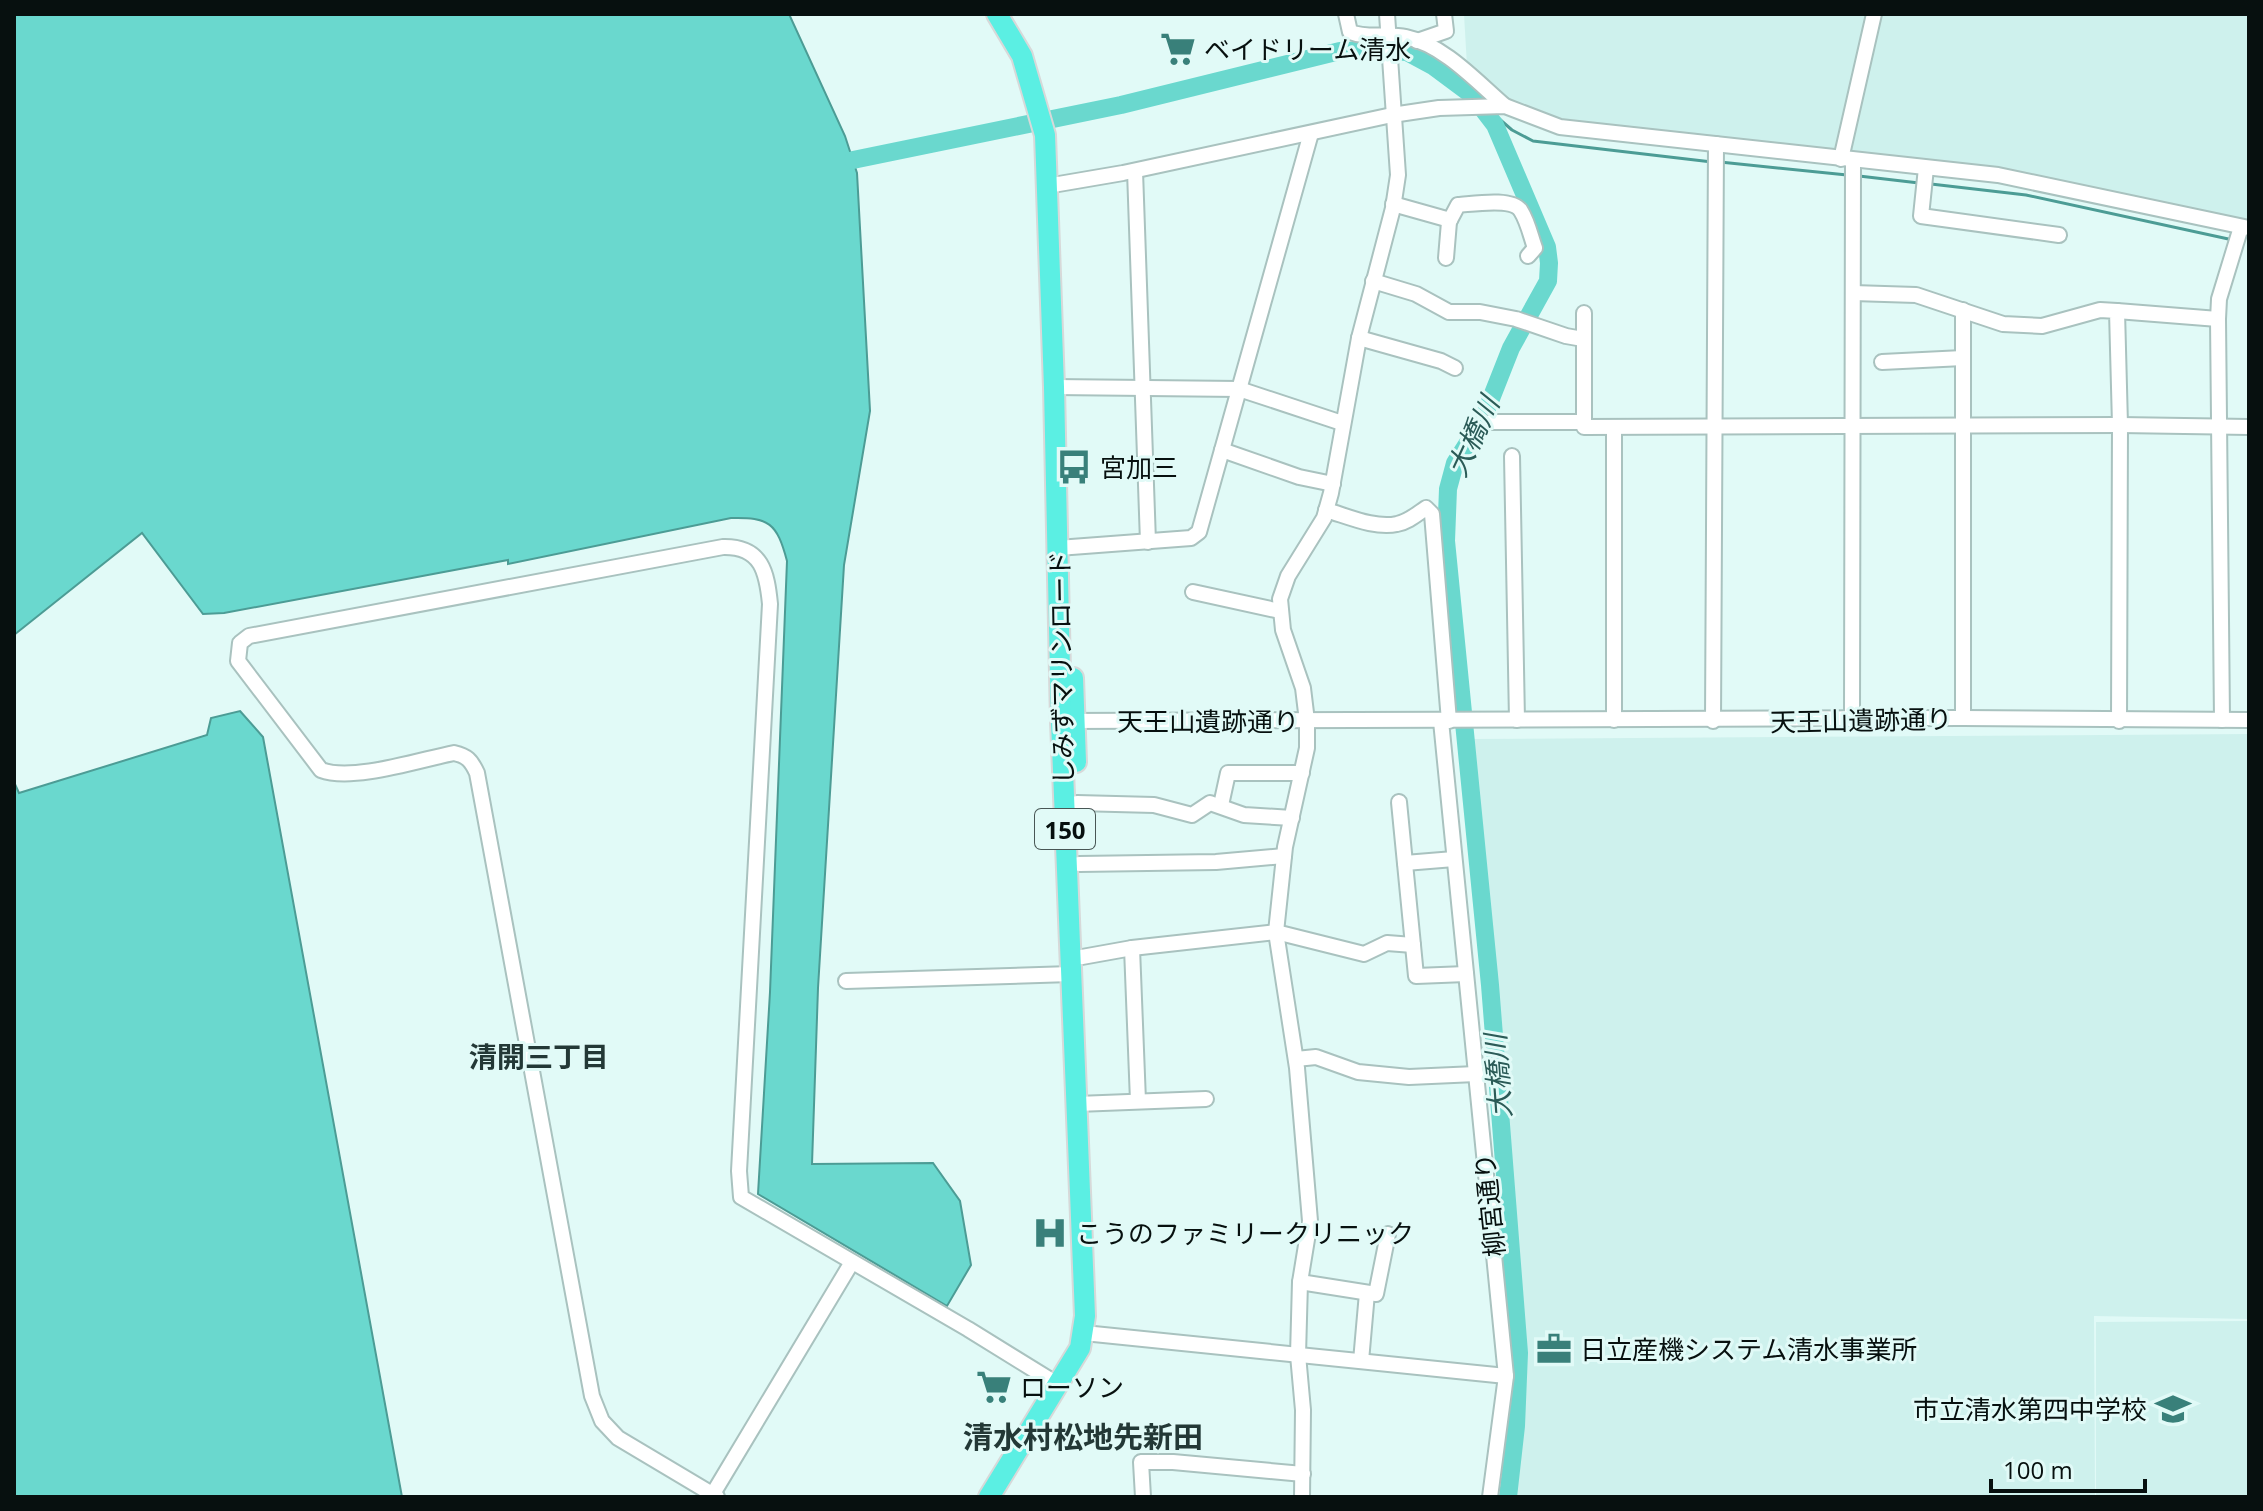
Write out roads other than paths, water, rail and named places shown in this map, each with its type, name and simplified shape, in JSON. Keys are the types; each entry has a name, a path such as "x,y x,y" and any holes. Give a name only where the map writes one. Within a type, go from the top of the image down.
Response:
{"highway":[{"name":"しみずマリンロード","path":"997,14 1022,56 1043,102"},
{"name":"しみずマリンロード","path":"1003,1497 1088,1352 1089,1333 1051,135 1031,54 1008,14"},
{"name":"しみずマリンロード","path":"1068,720 1077,803 1079,864 1076,965"},
{"name":"しみずマリンロード","path":"989,1497 1089,1333"}],"street":[{"path":"1346,14 1350,32 1417,41 1465,72 1499,105"},
{"path":"1302,1497 1303,1410 1298,1355 1300,1282 1310,1221 1296,1059 1276,932 1284,856 1307,748 1307,721 1303,688 1283,630 1280,599 1288,576 1310,543 1326,510 1359,338 1393,204 1398,175 1387,14"},
{"path":"1417,41 1446,31 1444,14"},
{"path":"1852,720 1853,293 1847,160 1874,14"},
{"path":"1053,186 1392,115 1499,105 1560,127 1998,175 2245,227 2219,299 2218,319 2222,720"},
{"path":"1064,548 1191,538 1199,532 1311,133"},
{"path":"1713,721 1716,144"},
{"path":"1926,168 1921,216 2059,235"},
{"path":"1135,171 1148,542"},
{"path":"1393,204 1450,220"},
{"path":"1446,258 1450,220 1458,205 1515,205 1521,209 1535,248 1528,256"},
{"path":"1373,281 1416,294 1449,312 1480,312 1516,319 1583,339"},
{"path":"1853,293 1916,295 2003,324 2042,326 2100,310 2218,319"},
{"path":"1963,310 1963,718"},
{"path":"2117,311 2120,425 2119,721"},
{"path":"1584,313 1584,427 2249,427"},
{"path":"1359,338 1441,361 1455,368"},
{"path":"1882,362 1963,358"},
{"path":"1060,387 1239,389 1342,423"},
{"path":"1491,422 1584,422"},
{"path":"1614,427 1614,720"},
{"path":"1222,450 1299,477 1333,484"},
{"path":"1512,456 1517,720"},
{"name":"柳宮通り","path":"1326,510 1388,525 1408,520 1426,508 1432,514 1454,859 1506,1376 1490,1497"},
{"path":"852,1262 714,1496 618,1438 602,1421 592,1396 477,773 472,761 454,753 352,774 333,775 321,770 238,661 240,643 258,633 710,549 733,547 758,558 767,577 770,604 739,1187 741,1197 750,1204 852,1262 1057,1384"},
{"path":"1193,592 1280,611"},
{"name":"天王山遺跡通り","path":"1068,720 2249,720"},
{"path":"1221,805 1228,773 1302,773"},
{"path":"1399,802 1416,976 1466,974"},
{"path":"1077,803 1154,805 1192,815 1210,803 1244,815 1292,818"},
{"path":"1079,864 1216,862 1284,856"},
{"path":"1405,863 1454,859"},
{"path":"846,981 1076,965 1132,948 1276,932 1364,954 1387,943 1413,945"},
{"path":"1132,948 1138,1101"},
{"path":"1296,1059 1316,1057 1358,1072 1409,1077 1476,1074"},
{"path":"1082,1104 1206,1099"},
{"path":"1300,1282 1376,1294 1388,1234"},
{"path":"1361,1361 1367,1293"},
{"path":"1089,1333 1506,1376"},
{"path":"1143,1497 1141,1462 1303,1474"}],"water":[{"path":"14,14 789,14 845,136 857,173 870,411 844,565 818,988 812,1164 933,1163 960,1201 971,1265 947,1306 758,1194 770,992 787,561 779,538 770,525 754,519 731,518 508,564 508,560 224,613 203,614 142,533 14,635"},
{"path":"240,711 263,737 402,1497 14,1497 14,782 19,793 207,735 211,718"}],"waterway":[{"name":"大橋川","path":"853,160 1121,105 1340,51 1407,52 1433,66 1472,95 1495,125 1547,247 1548,281 1511,348 1483,419 1455,463 1448,489 1446,541 1490,985 1519,1353 1516,1426 1508,1497"},
{"name":"大橋川","path":"1472,95 1479,101"},
{"path":"1490,111 1512,130 1533,141 1712,162"},
{"path":"1720,162 1847,175"},
{"path":"1859,176 1919,183"},
{"path":"1931,184 2026,195 2233,240"}],"place":[{"name":"ベイドリーム清水","path":"1178,49"},
{"name":"宮加三","path":"1074,467"},
{"name":"こうのファミリークリニック","path":"1050,1233"},
{"name":"日立産機システム清水事業所","path":"1554,1349"},
{"name":"ローソン","path":"994,1387"},
{"name":"市立清水第四中学校","path":"2173,1409"}],"district":[{"name":"清開三丁目","path":"539,1056"},
{"name":"清水村松地先新田","path":"1083,1436"}]}
